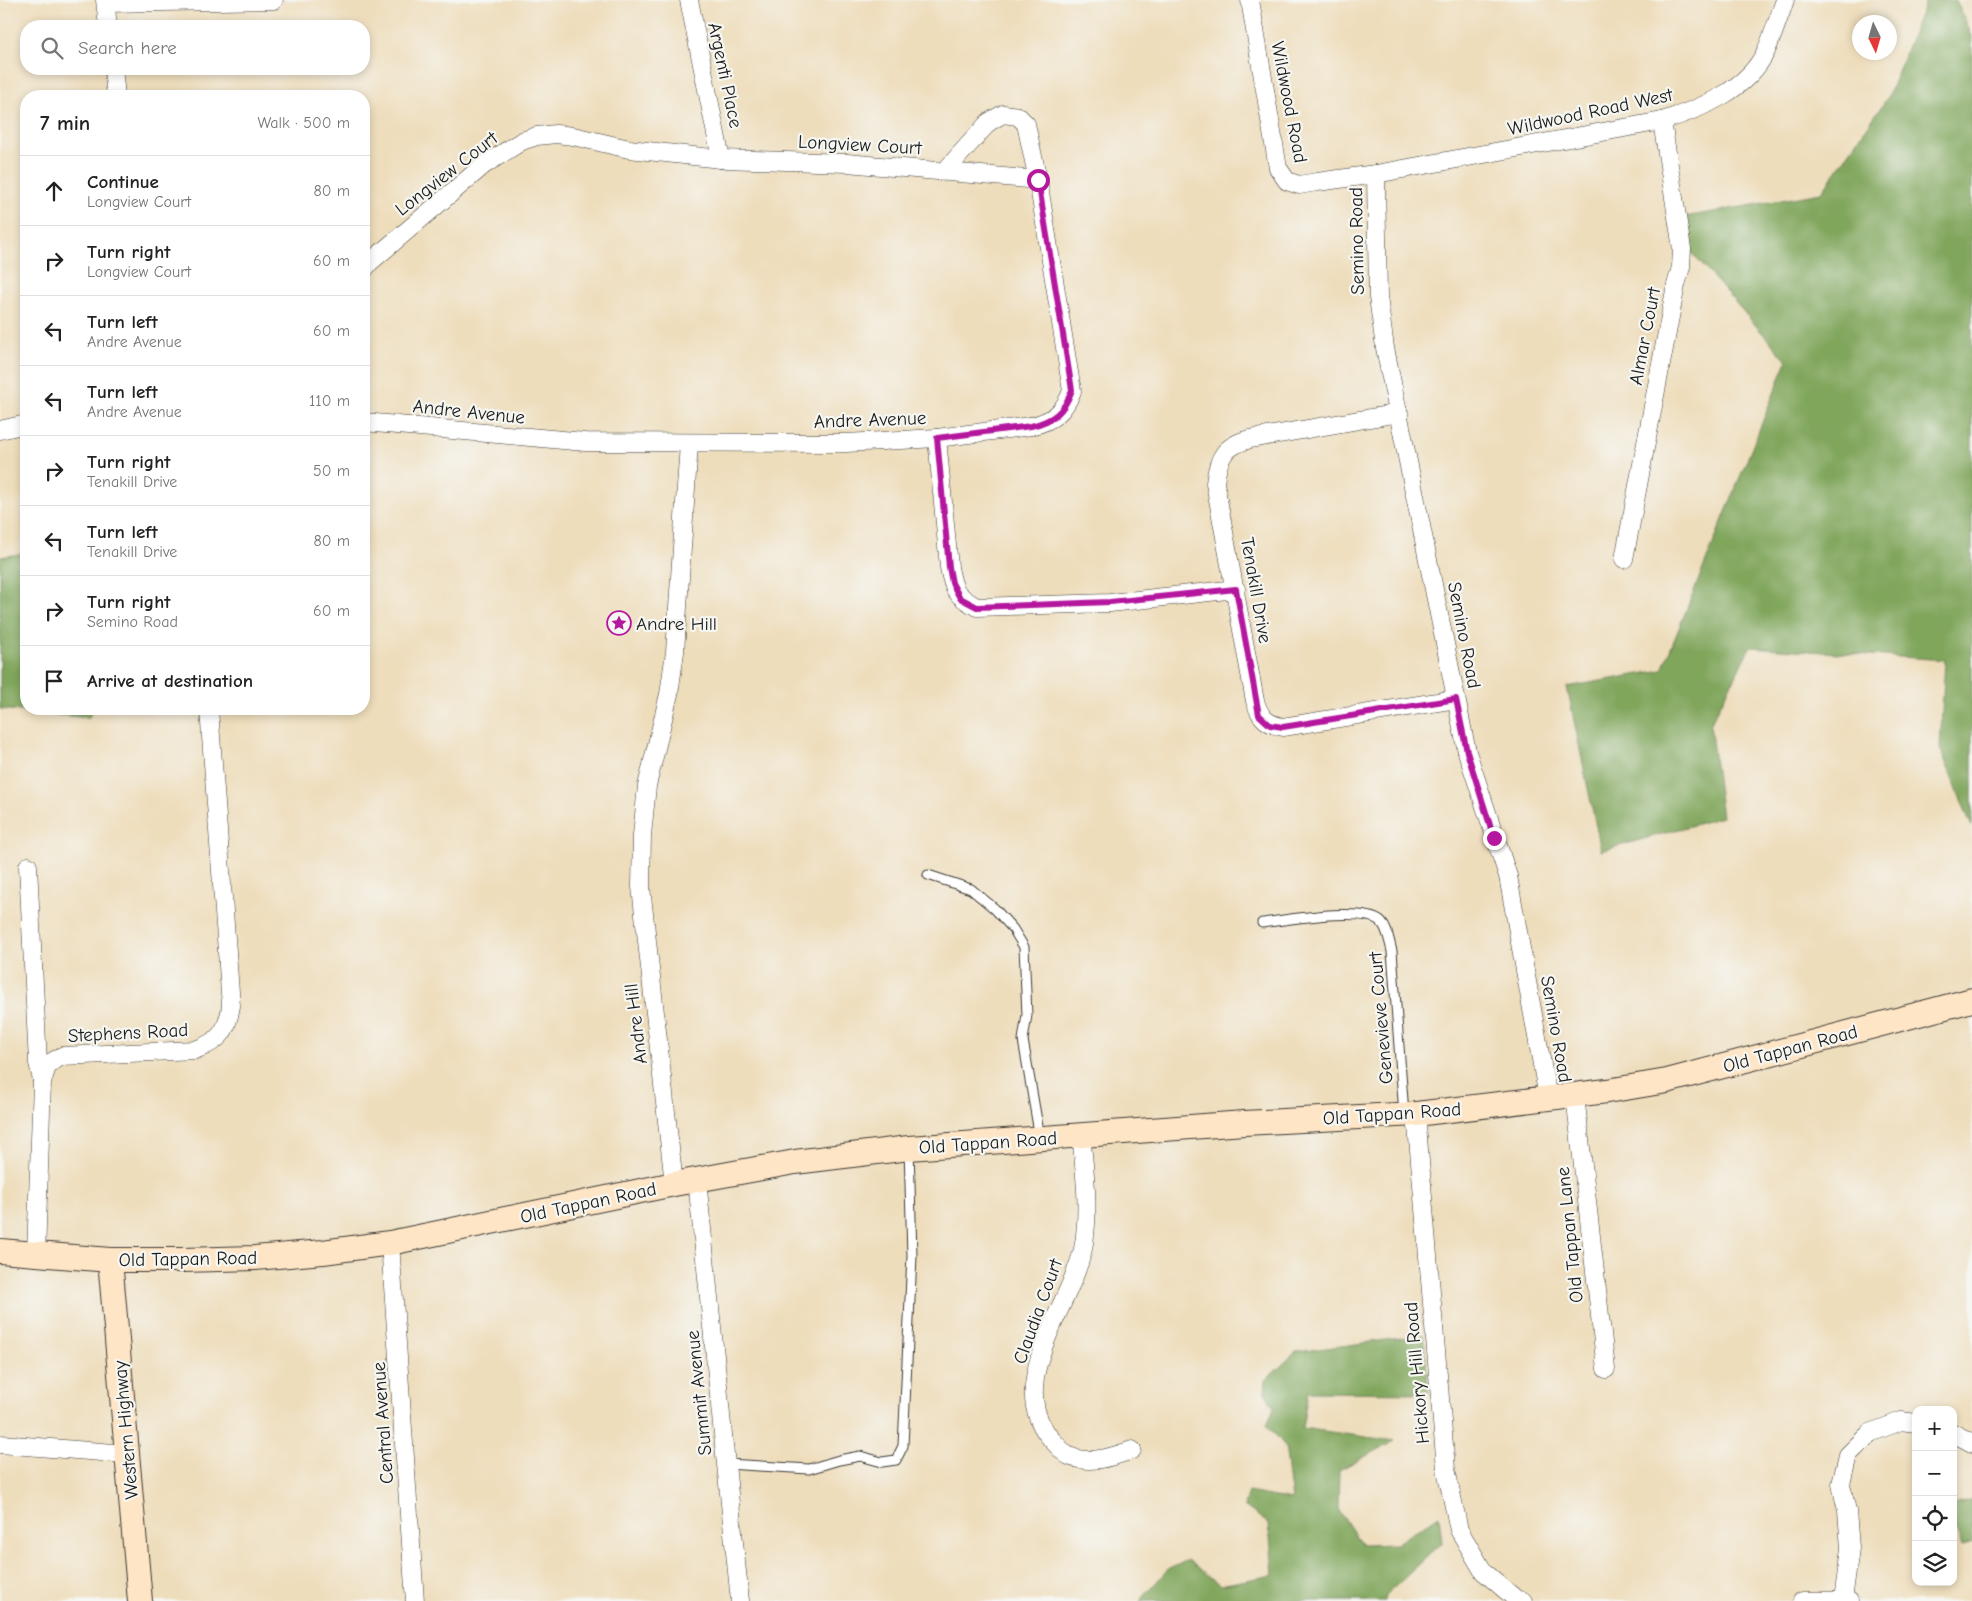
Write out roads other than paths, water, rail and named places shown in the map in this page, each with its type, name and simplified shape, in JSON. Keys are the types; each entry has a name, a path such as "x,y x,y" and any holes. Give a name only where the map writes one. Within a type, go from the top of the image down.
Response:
{"main road":[{"name":"Old Tappan Road","path":"0,1251 110,1260 255,1258 390,1243 686,1182 795,1162 909,1148 1244,1123 1410,1114 1575,1095 1666,1080 1972,1000"},
{"name":"Western Highway","path":"110,1260 140,1601"}],"street":[{"path":"107,20 105,2 274,0"},
{"name":"Argenti Place","path":"689,0 721,159"},
{"name":"Wildwood Road","path":"1250,0 1274,150 1278,168 1287,181 1299,185 1376,174"},
{"name":"Wildwood Road West","path":"1376,174 1662,121 1708,104 1750,73 1765,53 1785,0"},
{"path":"114,75 115,90"},
{"path":"937,438 1031,426 1046,422 1058,415 1066,405 1072,390 1038,180 1026,124 1018,116 1003,114 989,122 946,170"},
{"name":"Almar Court","path":"1624,559 1676,284 1681,267 1682,249 1662,121"},
{"name":"Longview Court","path":"370,262 484,165 522,141 537,136 556,134 573,136 629,149 721,159 847,162 1038,180"},
{"name":"Semino Road","path":"1376,174 1378,297 1385,348 1467,752 1508,876 1548,1098"},
{"name":"Tenakill Drive","path":"1399,413 1250,439 1233,444 1223,454 1217,468 1215,484 1236,589 1255,701 1259,715 1270,725 1283,727 1456,699"},
{"name":"Andre Avenue","path":"370,423 586,442 846,443 937,438 952,583 960,598 977,607 1110,602 1236,589"},
{"path":"0,430 20,425"},
{"name":"Andre Hill","path":"686,1182 641,887 642,835 647,786 669,694 675,652 689,443"},
{"name":"Stephens Road","path":"36,1255 42,1082 48,1064 62,1056 195,1050 209,1045 220,1036 228,1025 231,1006 209,715"},
{"path":"28,866 38,1063 42,1082"},
{"name":"Old Tappan Lane","path":"1575,1095 1606,1369"},
{"name":"Hickory Hill Road","path":"1410,1114 1445,1460 1459,1530 1483,1571 1517,1600 1523,1601"},
{"name":"Claudia Court","path":"1081,1136 1088,1211 1082,1251 1036,1367 1034,1401 1044,1432 1068,1456 1099,1461 1132,1450"},
{"name":"Summit Avenue","path":"686,1182 726,1464 740,1601"},
{"name":"Central Avenue","path":"390,1243 415,1601"},
{"path":"1802,1601 1846,1600 1850,1548 1847,1512 1841,1484 1848,1455 1870,1432 1901,1421 1912,1422"},
{"path":"1957,1435 1972,1442"},
{"path":"0,1444 127,1454"}],"lane":[{"path":"928,875 971,889 995,909 1013,929 1024,947 1027,1014 1023,1040 1040,1138"},
{"name":"Genevieve Court","path":"1262,923 1327,915 1368,914 1380,922 1387,932 1392,950 1410,1114"},
{"path":"726,1464 809,1469 860,1456 882,1462 896,1460 903,1446 912,1256 909,1148"}],"place":[{"name":"Andre Hill","path":"619,623"}]}
